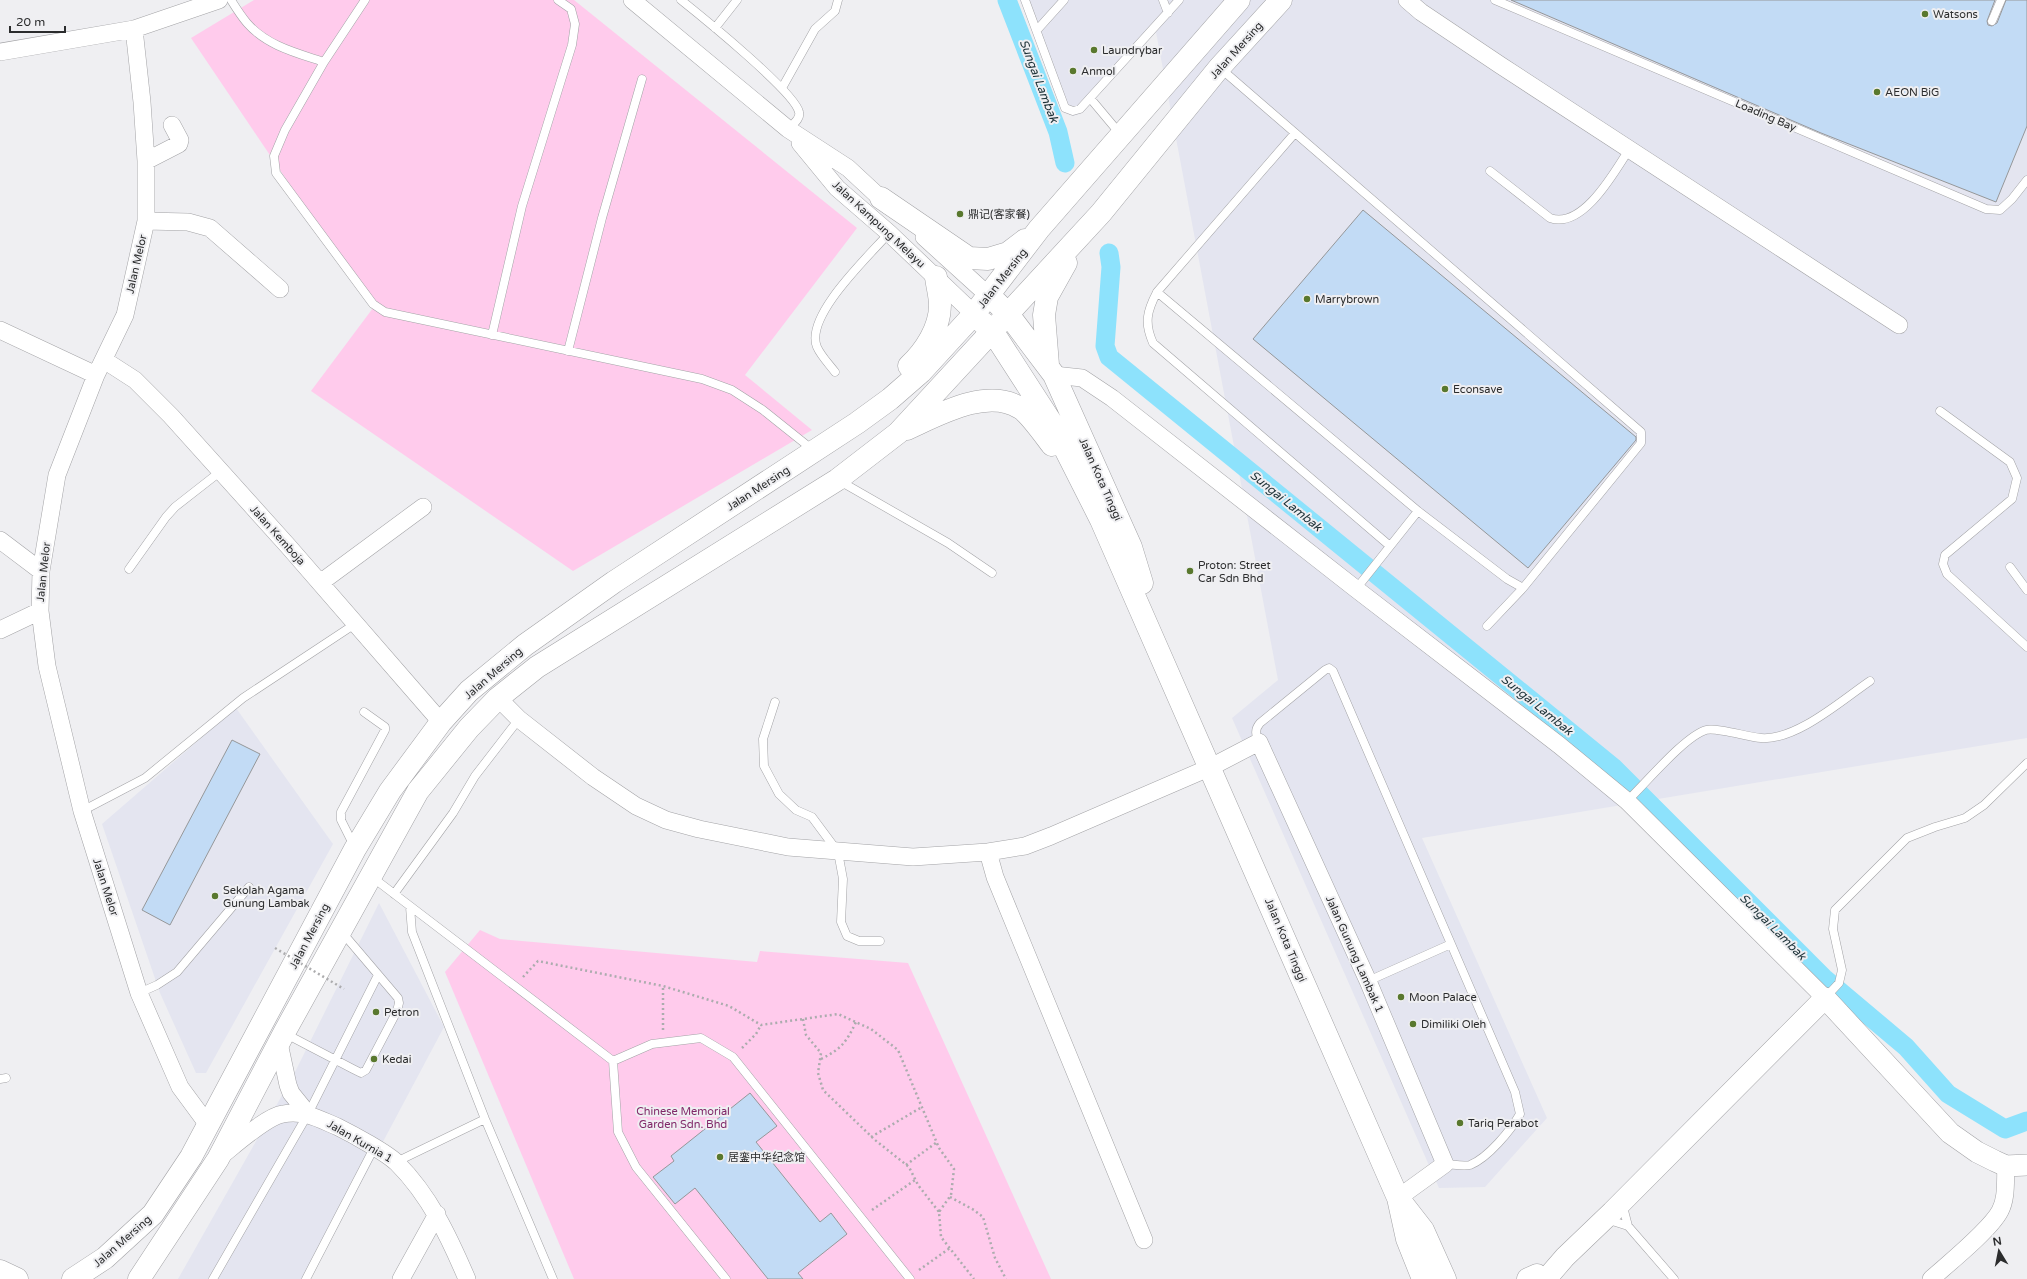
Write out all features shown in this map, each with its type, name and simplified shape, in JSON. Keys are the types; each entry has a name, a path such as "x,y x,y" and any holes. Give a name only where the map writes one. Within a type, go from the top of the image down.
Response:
{"highway":[{"path":"1121,136 1239,0"},
{"name":"Jalan Mersing","path":"139,1279 218,1159 340,931 418,791 469,728 498,698 537,667 837,480 898,433 993,332 1101,213 1219,68 1281,0"},
{"name":"Jalan Mersing","path":"73,1279 105,1258 153,1214 191,1157 355,849 390,792 441,722 469,691 525,645 614,582 815,451 890,399 921,372 974,314 1039,229 1121,136"},
{"path":"880,198 969,258 988,259 1008,253 1039,229"},
{"path":"1051,370 1044,315 1047,297 1082,233"},
{"path":"857,422 881,392 920,355 935,330 940,306 936,277"},
{"name":"Jalan Kota Tinggi","path":"989,296 1008,314 1051,370 1131,547 1173,683"},
{"name":"Jalan Kota Tinggi","path":"974,314 993,332 1053,425 1101,520 1211,767 1398,1198 1407,1239 1423,1279"},
{"path":"898,433 956,407 994,399 1020,408 1044,434 1101,520"},
{"name":"Jalan Kota Tinggi","path":"1398,1198 1423,1230 1445,1279"},
{"path":"1423,1230 1461,1279"},
{"path":"0,1271 16,1279"}],"street":[{"name":"Jalan Kampung Melayu","path":"632,0 788,129 848,168 989,296"},
{"path":"1407,0 1421,12 1500,65 1630,148 1898,325"},
{"path":"0,52 134,29 211,2"},
{"name":"Jalan Melor","path":"134,29 142,102 146,161 146,221 125,315 100,367 57,475 41,571 40,611 46,666 82,811 139,993 180,1086 208,1125"},
{"path":"146,161 179,144 180,140 172,125"},
{"name":"Jalan Kampung Melayu","path":"788,129 837,188 889,233 974,314"},
{"path":"146,221 188,222 210,228 280,289"},
{"name":"Jalan Kemboja","path":"0,330 136,380 221,471 441,722"},
{"path":"1051,370 1082,378 1112,398 1360,584 1559,745 1627,801 1825,998 1950,1132 1977,1152 2006,1166 2027,1165"},
{"path":"320,583 423,507"},
{"path":"0,540 41,571"},
{"path":"0,630 40,611"},
{"path":"498,698 518,719 593,777 650,814 699,830 788,847 913,857 988,852 1025,846 1211,767 1259,742"},
{"name":"Jalan Gunung Lambak 1","path":"1259,742 1368,981 1445,1164"},
{"path":"988,852 995,877 1144,1240"},
{"path":"1536,1278 1565,1257 1622,1203 1825,998"},
{"path":"282,1038 288,1086 291,1093 308,1114"},
{"path":"218,1159 273,1117 283,1114 308,1114"},
{"name":"Jalan Kurnia 1","path":"308,1114 348,1132 396,1162 425,1195 437,1214 467,1279"},
{"path":"1398,1198 1445,1164"},
{"path":"1931,1279 1988,1226 2000,1212 2004,1196 2006,1166"},
{"path":"401,1279 437,1214"}],"lane":[{"path":"231,0 247,23 266,39 286,50 324,62"},
{"path":"365,0 324,62 285,130 274,156 276,173 373,304 385,312 702,379 732,390 763,410 815,451"},
{"path":"492,335 522,206 572,45 575,24 571,10 558,0"},
{"path":"681,0 715,28 782,88 796,103 799,118 788,129"},
{"path":"715,28 737,0"},
{"path":"782,88 815,29 835,11 838,0"},
{"path":"1025,0 1065,108 1073,111 1080,109 1179,0"},
{"path":"1037,30 1064,0"},
{"path":"1163,0 1168,12"},
{"name":"Loading Bay","path":"1496,0 1986,209 2000,210 2012,199 2027,180"},
{"path":"1992,21 2001,0"},
{"path":"1219,68 1641,432 1641,443 1523,588 1487,626"},
{"path":"568,351 600,225 642,79"},
{"path":"1090,98 1121,136"},
{"path":"1295,133 1157,292 1150,306 1147,330 1153,343 1390,546"},
{"path":"1490,171 1550,218 1565,220 1579,212 1598,196 1630,148"},
{"path":"835,372 817,346 816,331 820,315 831,299 889,233"},
{"path":"1157,292 1418,512 1507,579 1523,588"},
{"path":"1940,411 2010,462 2017,478 2012,499 1945,555 1943,564 1947,574 2027,647"},
{"path":"129,568 153,533 171,512 221,471"},
{"path":"837,480 948,543 992,573"},
{"path":"1360,584 1418,512"},
{"path":"2010,567 2027,590"},
{"path":"82,811 145,778 243,698 355,624"},
{"path":"1259,742 1256,736 1256,728 1260,723 1325,670 1329,668 1334,671 1515,1092 1520,1114 1512,1128 1480,1159 1469,1165 1445,1164"},
{"path":"1627,801 1644,786 1688,740 1707,730 1762,739 1786,735 1816,718 1870,681"},
{"path":"775,702 763,739 764,766 779,794 796,810 812,817 838,852 843,879 841,922 847,936 859,941 880,940"},
{"path":"355,849 342,820 341,812 385,730 385,727 364,712"},
{"path":"394,894 453,813 475,776 518,719"},
{"path":"1825,998 1839,983 1842,970 1833,929 1835,910 1907,838 1935,827 1965,818 1984,805 2027,763"},
{"path":"370,876 613,1061 618,1132 636,1167 726,1279"},
{"path":"139,993 157,985 177,972 249,887"},
{"path":"410,907 412,932 485,1119 553,1279"},
{"path":"282,1038 335,1060 361,1073 366,1070 397,1012 399,1003 398,998 340,931"},
{"path":"1368,981 1451,944"},
{"path":"213,1279 308,1114 378,975"},
{"path":"613,1061 652,1044 702,1038 734,1057 910,1278"},
{"path":"396,1162 485,1119"},
{"path":"306,1279 374,1148"},
{"path":"1622,1203 1628,1226 1674,1279"},
{"path":"1605,1219 1628,1226"}],"path":[{"path":"275,948 344,989"},
{"path":"514,986 538,961 663,986 729,1006 761,1025 838,1014 871,1029 898,1050 936,1142 954,1169 952,1195 938,1212"},
{"path":"663,986 663,1043"},
{"path":"803,1019 806,1035 821,1053 818,1073 823,1090 872,1137 906,1165 938,1212 941,1237 974,1279"},
{"path":"820,1059 836,1052 847,1042 856,1022"},
{"path":"734,1057 756,1034 761,1025"},
{"path":"872,1137 922,1107"},
{"path":"906,1165 936,1142"},
{"path":"862,1218 915,1180"},
{"path":"950,1198 974,1210 983,1217 995,1258 1006,1279"},
{"path":"910,1278 950,1248"}],"shaded area":[{"path":"1020,0 2027,0 2027,738 1422,838 1547,1118 1485,1187 1439,1188 1232,718 1278,680 1156,32 1082,113 1073,116 1063,111"},
{"name":"Sekolah Agama Gunung Lambak","path":"236,708 333,844 206,1073 196,1073 160,993 102,824"},
{"path":"379,903 444,1027 310,1279 178,1279 293,1076"}],"green space":[{"path":"254,0 574,0 857,228 745,375 812,430 573,571 311,391 373,308 191,38"},
{"name":"Chinese Memorial Garden Sdn. Bhd","path":"480,930 500,939 757,962 760,951 908,963 1051,1279 574,1279 445,972"}],"building":[{"name":"AEON BiG","path":"1511,0 1995,0 1987,21 1988,25 1992,26 1997,23 2006,0 2027,0 2027,126 1996,202 1821,133"},
{"name":"Econsave","path":"1363,210 1636,437 1636,440 1528,568 1253,339"},
{"path":"232,740 260,754 170,925 142,910"},
{"path":"750,1093 777,1126 756,1142 820,1222 831,1213 847,1234 798,1273 803,1279 768,1279 695,1188 675,1204 653,1177 674,1161 671,1156"}],"waterway":[{"name":"Sungai Lambak","path":"1007,0 1058,132 1065,163"},
{"name":"Sungai Lambak","path":"1109,253 1111,267 1105,346 1109,357 1613,767 1824,978 1906,1047 1948,1094 2005,1129 2027,1121"}],"place":[{"name":"Watsons","path":"1925,14"},
{"name":"Laundrybar","path":"1094,50"},
{"name":"Anmol","path":"1073,71"},
{"name":"AEON BiG","path":"1877,92"},
{"name":"鼎记(客家餐)","path":"960,214"},
{"name":"Marrybrown","path":"1307,299"},
{"name":"Econsave","path":"1445,389"},
{"name":"Proton: Street Car Sdn Bhd","path":"1190,571"},
{"name":"Sekolah Agama Gunung Lambak","path":"215,896"},
{"name":"Moon Palace","path":"1401,997"},
{"name":"Petron","path":"376,1012"},
{"name":"Dimiliki Oleh","path":"1413,1024"},
{"name":"Kedai","path":"374,1059"},
{"name":"Tariq Perabot","path":"1460,1123"},
{"name":"居銮中华纪念馆","path":"720,1157"}]}
